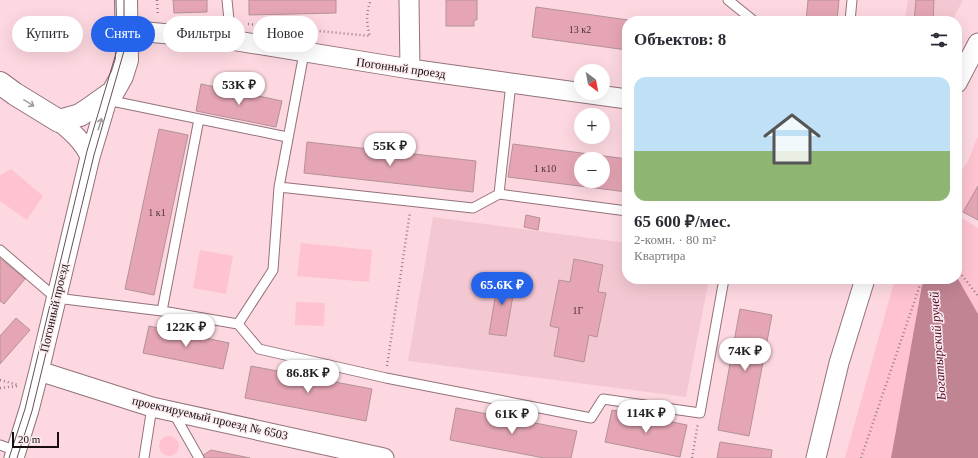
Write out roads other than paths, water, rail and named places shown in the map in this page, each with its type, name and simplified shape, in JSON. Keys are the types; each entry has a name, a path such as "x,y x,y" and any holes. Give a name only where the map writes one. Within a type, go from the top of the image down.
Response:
{"street":[{"path":"126,0 127,16"},
{"path":"409,0 410,70"},
{"name":"Погонный проезд","path":"245,35 304,53 410,70 622,99"},
{"path":"59,121 80,115 110,96 122,76 127,60 127,52"},
{"path":"962,75 976,53"},
{"path":"0,83 59,121 74,134 87,150 90,157"},
{"name":"Погонный проезд","path":"10,451 39,371 90,157 110,96"},
{"path":"816,458 839,362 863,284"},
{"name":"проектируемый проезд № 6503","path":"39,371 152,407 384,458"}],"lane":[{"path":"227,0 229,16"},
{"path":"728,0 748,16"},
{"path":"850,16 852,0"},
{"path":"238,324 273,270 279,187 304,53"},
{"path":"499,194 511,83"},
{"path":"110,96 199,119 288,137"},
{"path":"162,311 199,119"},
{"path":"279,187 473,208 499,194 622,210"},
{"path":"0,250 56,298 162,311 238,324 259,350 386,378 591,418 603,399 700,413 723,284"},
{"path":"144,458 152,407"},
{"path":"172,411 199,458"},
{"path":"145,448 152,458"}],"water":[{"name":"Богатырский ручей","path":"961,284 978,314 978,458 891,458 922,285"}],"tram line":[{"path":"9,458 25,409 87,151 117,50 116,0"},
{"path":"17,458 32,411 94,155 124,51 124,0"}]}
